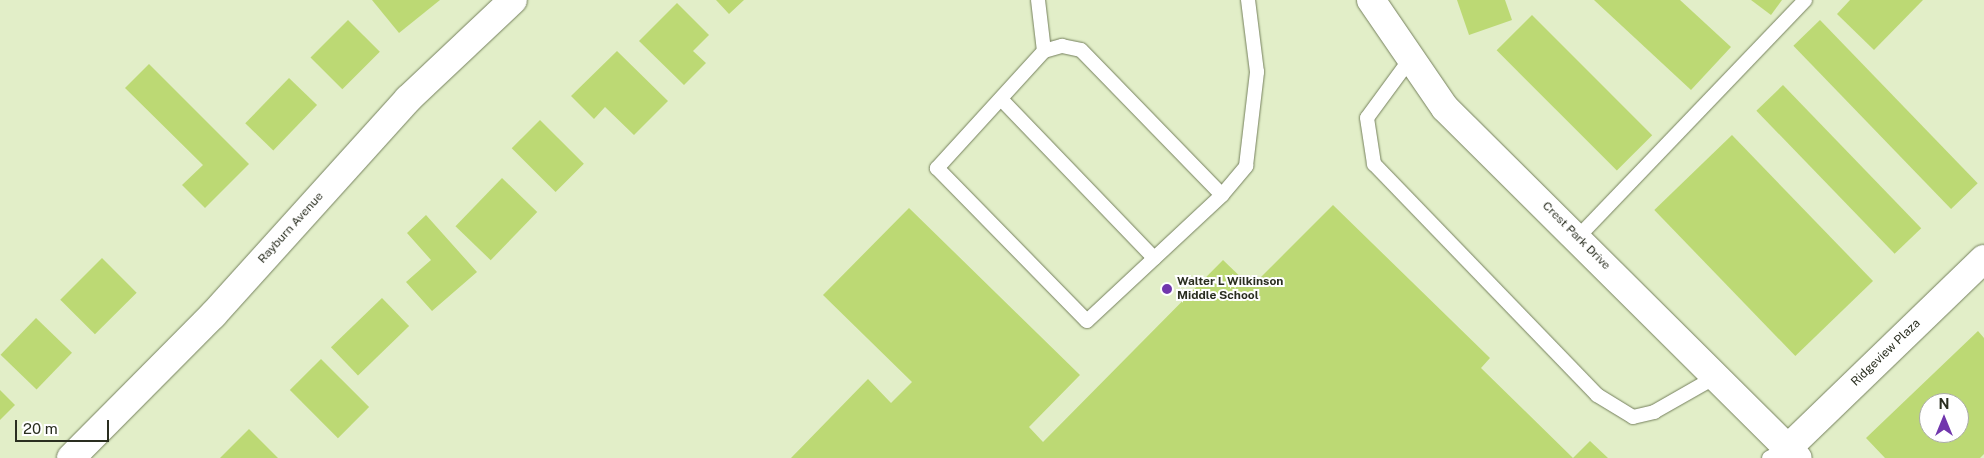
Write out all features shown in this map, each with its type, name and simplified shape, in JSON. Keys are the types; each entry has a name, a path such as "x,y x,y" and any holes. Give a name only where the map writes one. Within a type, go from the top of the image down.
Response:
{"street":[{"name":"Rayburn Avenue","path":"71,458 213,315 408,98 513,0"},
{"name":"Crest Park Drive","path":"1371,0 1445,108 1578,237 1716,376 1785,455"},
{"name":"Ridgeview Plaza","path":"1785,455 1984,259"}],"lane":[{"path":"1038,0 1044,51"},
{"path":"1222,195 1081,50 1062,46 1044,51 937,168 1087,321 1222,195 1246,166 1257,72 1248,0"},
{"path":"1578,237 1805,0"},
{"path":"1411,58 1367,118 1374,164 1597,395 1633,417 1654,412 1716,376"},
{"path":"1001,98 1154,258"}],"building":[{"path":"372,0 440,0 399,33"},
{"path":"716,0 744,0 729,14"},
{"path":"1457,0 1505,0 1512,20 1469,35"},
{"path":"1594,0 1680,0 1731,47 1691,90"},
{"path":"1751,0 1782,0 1771,15"},
{"path":"1850,0 1923,0 1874,50 1837,14"},
{"path":"677,3 709,35 693,51 706,63 684,85 639,41"},
{"path":"1532,15 1652,135 1617,171 1497,50"},
{"path":"348,20 380,52 342,89 311,57"},
{"path":"1820,20 1978,183 1951,209 1793,46"},
{"path":"617,51 668,101 634,135 605,107 594,119 571,96"},
{"path":"149,64 249,164 205,208 182,185 203,165 125,88"},
{"path":"289,78 317,105 273,150 245,123"},
{"path":"1783,85 1921,228 1895,254 1756,111"},
{"path":"540,120 584,164 556,192 512,148"},
{"path":"1732,135 1873,281 1795,356 1654,210"},
{"path":"502,178 537,212 491,260 455,226"},
{"path":"1333,205 1490,358 1481,368 1573,458 791,458 868,379 891,403 912,382 823,295 909,208 1080,375 1029,427 1043,442 1223,260 1251,287"},
{"path":"426,215 477,272 432,311 406,282 431,260 407,233"},
{"path":"102,258 137,293 95,334 60,300"},
{"path":"382,298 409,326 358,375 331,347"},
{"path":"36,318 72,353 37,389 1,355"},
{"path":"1978,331 1984,338 1984,454 1980,458 1885,458 1866,438"},
{"path":"321,359 369,407 338,438 290,390"},
{"path":"0,390 15,405 0,420"},
{"path":"249,429 278,458 220,458"},
{"path":"1590,441 1608,458 1573,458"}],"place":[{"name":"Walter L Wilkinson Middle School","path":"1167,289"}]}
